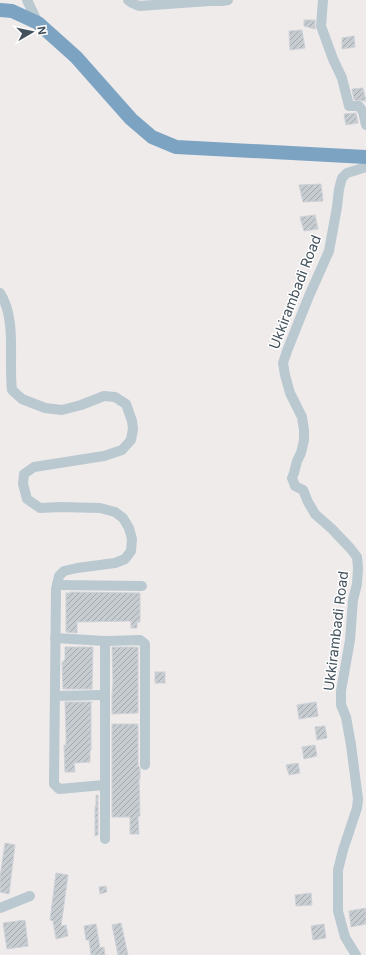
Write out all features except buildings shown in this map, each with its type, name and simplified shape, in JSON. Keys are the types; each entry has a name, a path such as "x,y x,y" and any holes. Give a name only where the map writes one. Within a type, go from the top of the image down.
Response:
{"highway":[{"path":"0,10 12,11 38,22 76,57 131,119 152,137 176,147 366,158"}],"street":[{"path":"27,0 38,22"},
{"path":"128,0 132,4 139,6 228,0"},
{"path":"323,0 321,26 333,59 342,78 349,106 359,106 363,112 366,125"},
{"name":"Ukkirambadi Road","path":"356,955 345,937 338,911 338,870 357,808 358,799 346,717 341,705 341,691 350,640 353,600 357,584 357,557 332,528 315,514 303,490 295,486 292,478 297,460 301,453 304,440 304,430 302,417 290,393 283,363 329,250 342,178 346,173 366,167"},
{"path":"0,293 4,299 11,332 12,390 22,399 45,408 62,410 81,405 104,396 115,397 126,404 132,421 133,429 131,440 122,450 104,456 34,467 24,474 23,484 27,498 40,508 100,508 115,512 122,518 129,528 132,540 131,551 125,559 115,563 64,571 59,576 56,589 54,784 59,789 104,785"},
{"path":"57,585 142,586"},
{"path":"56,638 140,640 144,644 145,765"},
{"path":"105,640 105,839"},
{"path":"55,696 104,695"},
{"path":"0,908 30,896"}]}
